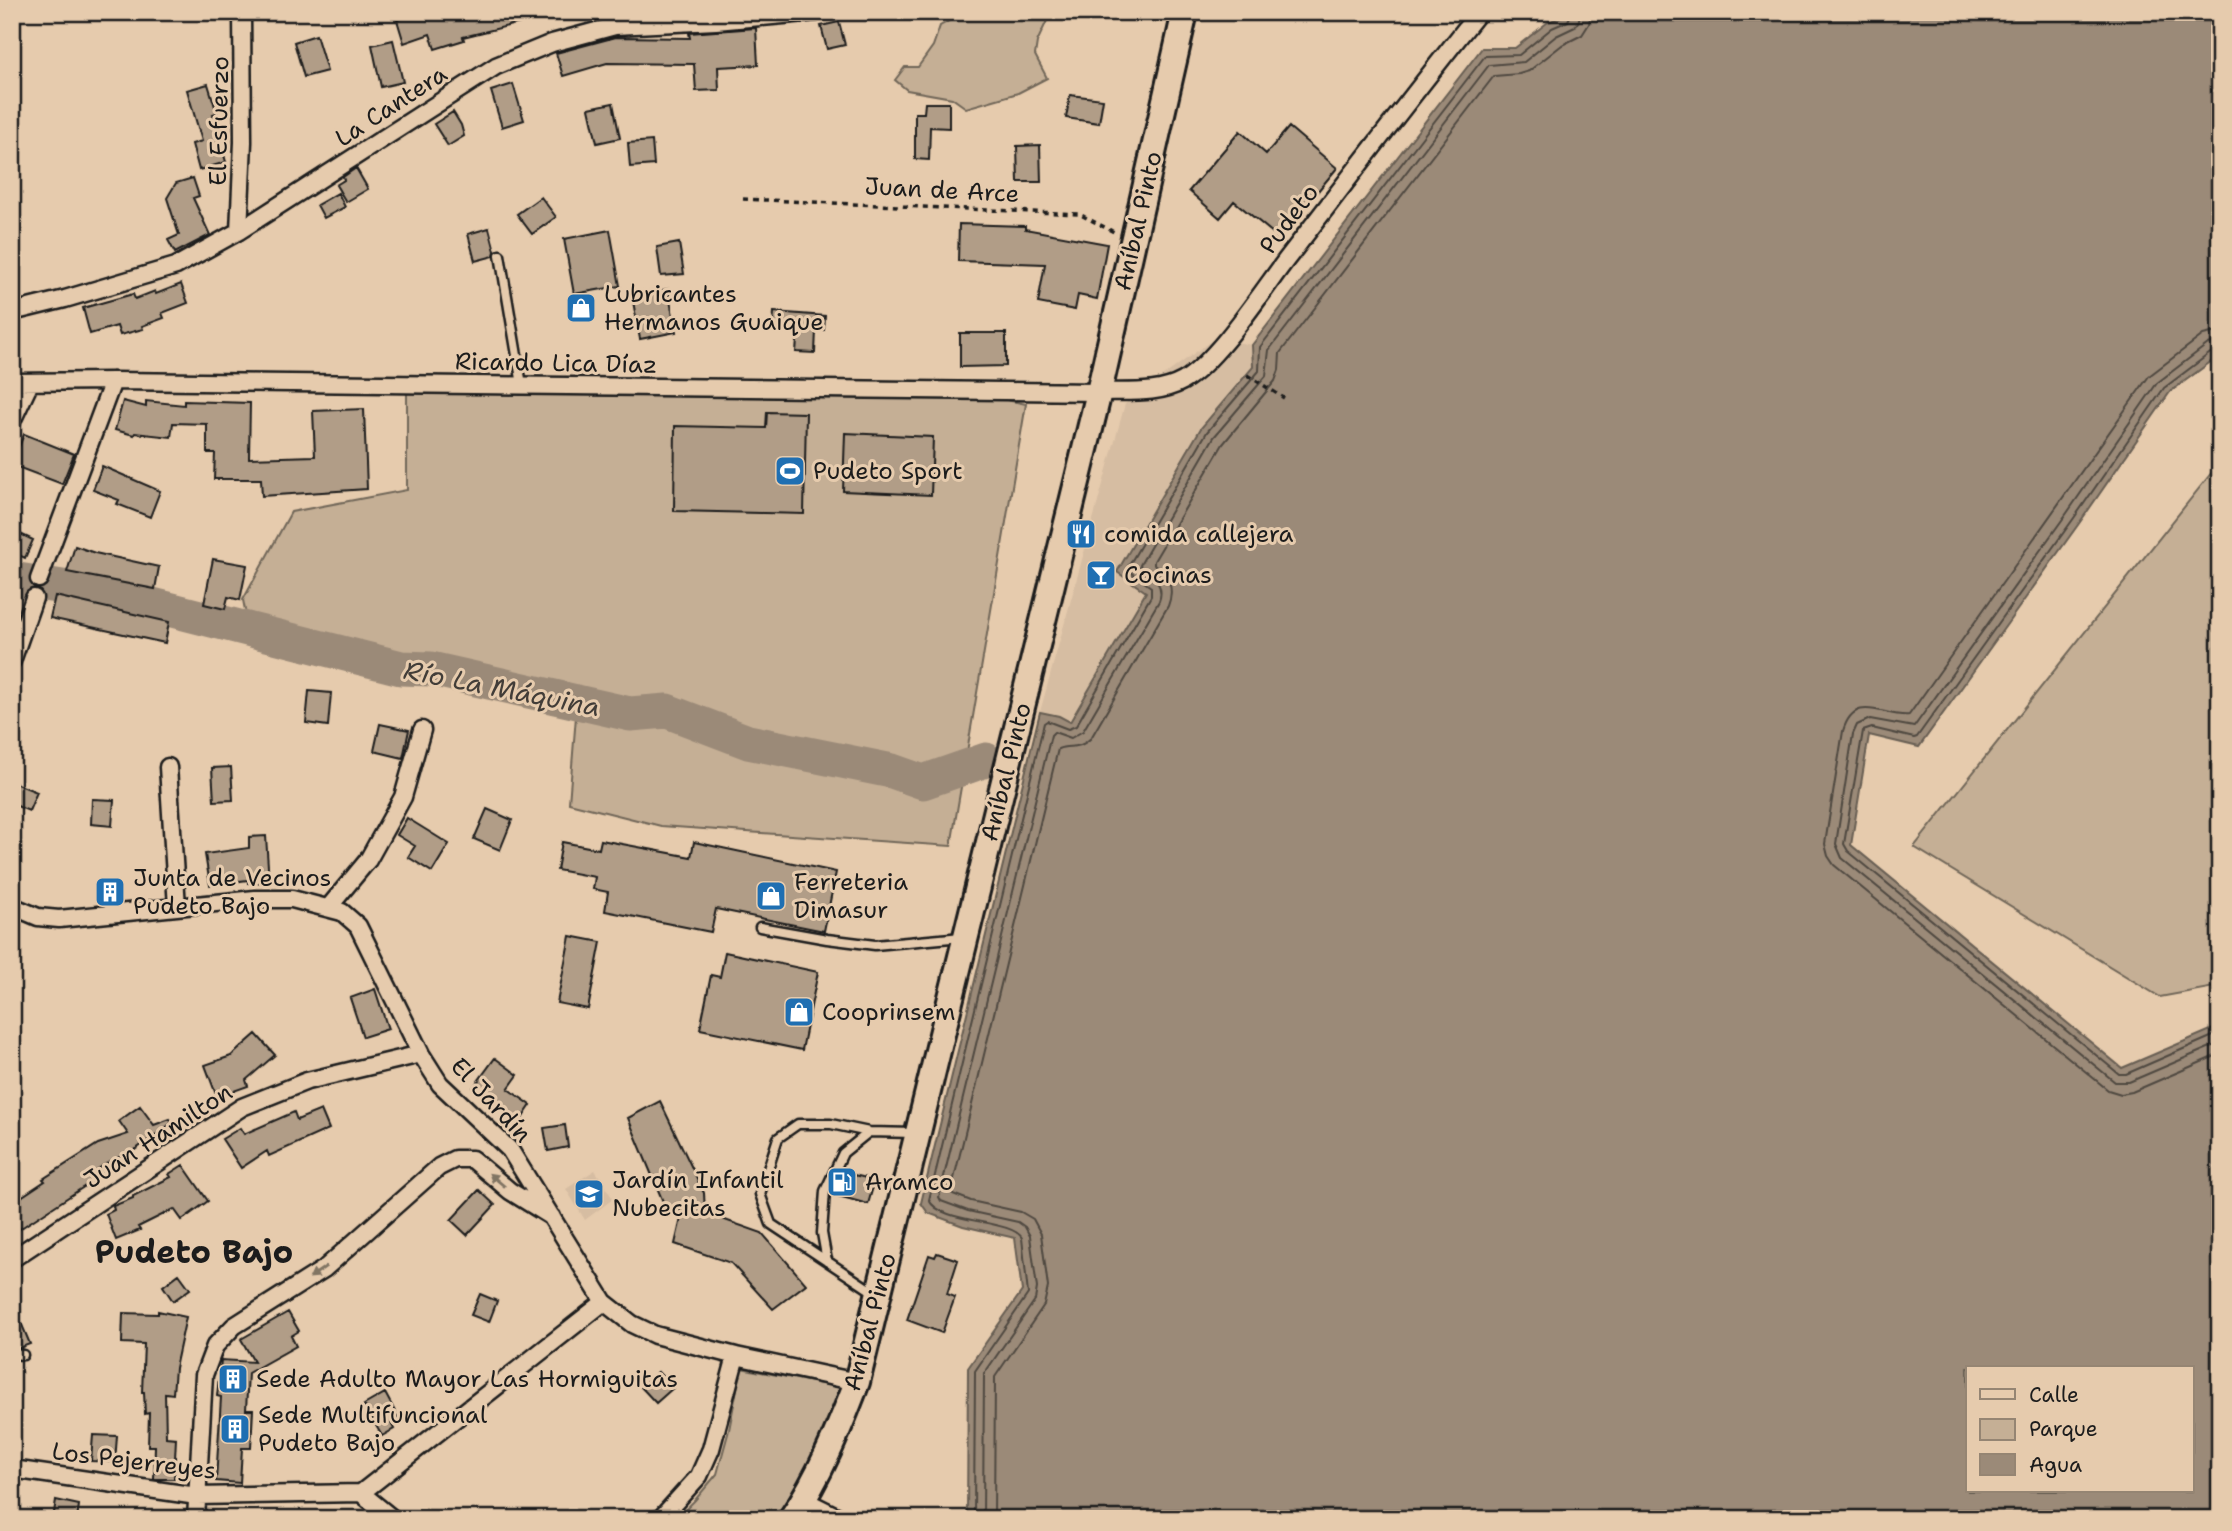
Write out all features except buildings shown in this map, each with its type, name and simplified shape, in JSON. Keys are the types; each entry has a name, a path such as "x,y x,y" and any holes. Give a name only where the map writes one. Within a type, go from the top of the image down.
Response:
{"main road":[{"name":"Aníbal Pinto","path":"797,1509 832,1446 857,1382 1099,392 1185,12"}],"street":[{"name":"El Esfuerzo","path":"239,231 243,142 242,12"},
{"name":"La Cantera","path":"12,312 176,266 239,231 496,66 552,43 614,26 817,12"},
{"name":"Pudeto","path":"1099,392 1161,390 1172,387 1197,371 1239,323 1411,96 1479,12"},
{"path":"39,579 113,381"},
{"name":"Ricardo Lica Díaz","path":"12,382 1099,392"},
{"path":"12,421 30,383"},
{"path":"12,661 34,598"},
{"path":"330,907 368,860 403,797 422,730"},
{"path":"168,767 177,907"},
{"name":"El Jardín","path":"12,906 38,917 59,919 256,899 292,899 342,912 358,926 421,1054 440,1084 510,1150 604,1302 632,1324 655,1335 857,1382"},
{"name":"Juan Hamilton","path":"12,1259 242,1107 307,1081 421,1054"},
{"path":"196,1519 204,1375 215,1346 234,1326 324,1269 439,1167 456,1159 472,1159 510,1191 553,1218"},
{"path":"393,1519 361,1493 604,1302"},
{"path":"660,1519 699,1476 711,1449 736,1356"},
{"name":"Los Pejerreyes","path":"12,1469 197,1496 361,1493"},
{"path":"797,1509 842,1519"}],"lane":[{"path":"500,256 522,385"},
{"path":"760,927 875,945 966,937"},
{"path":"878,1295 771,1224 760,1194 778,1138 798,1124 831,1124 870,1132 918,1133"},
{"path":"827,1261 822,1233 825,1191 843,1153 870,1132"},
{"path":"12,1354 23,1355"}],"path":[{"name":"Juan de Arce","path":"743,199 1079,214 1133,242"},
{"path":"1247,375 1284,398"}],"shaded area":[{"path":"1215,338 1252,345 1253,367 1201,428 1118,572 1146,591 1070,723 1059,716 1040,712 1125,404"},
{"name":"Jardín Infantil Nubecitas","path":"595,1170 613,1199 585,1220 566,1189"}],"green space":[{"path":"965,12 1051,12 1037,42 1035,55 1047,78 1018,93 966,108 952,98 907,90 895,80 905,67 918,67 933,46 940,26"},
{"path":"407,381 952,389 1026,404 951,846 661,826 569,803 576,716 252,646 243,600 291,512 407,490"},
{"path":"2220,462 2220,986 2160,997 1914,847"},
{"path":"741,1368 842,1388 813,1456 773,1519 676,1519 717,1474"}],"water":[{"path":"1572,12 2220,12 2220,355 2170,392 1919,747 1869,735 1851,845 2122,1068 2220,1026 2220,1519 967,1519 968,1368 1022,1291 1015,1238 963,1226 928,1213 921,1203 1040,712 1059,716 1070,722 1146,592 1117,572 1201,428 1253,367 1252,345 1482,48 1515,48 1548,22"}],"waterway":[{"name":"Río La Máquina","path":"12,579 113,595 401,668 431,669 630,714 667,711 748,742 892,771 923,782 986,760"}],"place":[{"name":"Lubricantes Hermanos Guaique","path":"581,308"},
{"name":"Pudeto Sport","path":"790,471"},
{"name":"comida callejera","path":"1081,534"},
{"name":"Cocinas","path":"1101,575"},
{"name":"Junta de Vecinos Pudeto Bajo","path":"110,892"},
{"name":"Ferreteria Dimasur","path":"771,896"},
{"name":"Cooprinsem","path":"799,1012"},
{"name":"Aramco","path":"842,1182"},
{"name":"Jardín Infantil Nubecitas","path":"589,1194"},
{"name":"Sede Adulto Mayor Las Hormiguitas","path":"233,1379"},
{"name":"Sede Multifuncional Pudeto Bajo","path":"235,1429"}],"district":[{"name":"Pudeto Bajo","path":"194,1251"}]}
